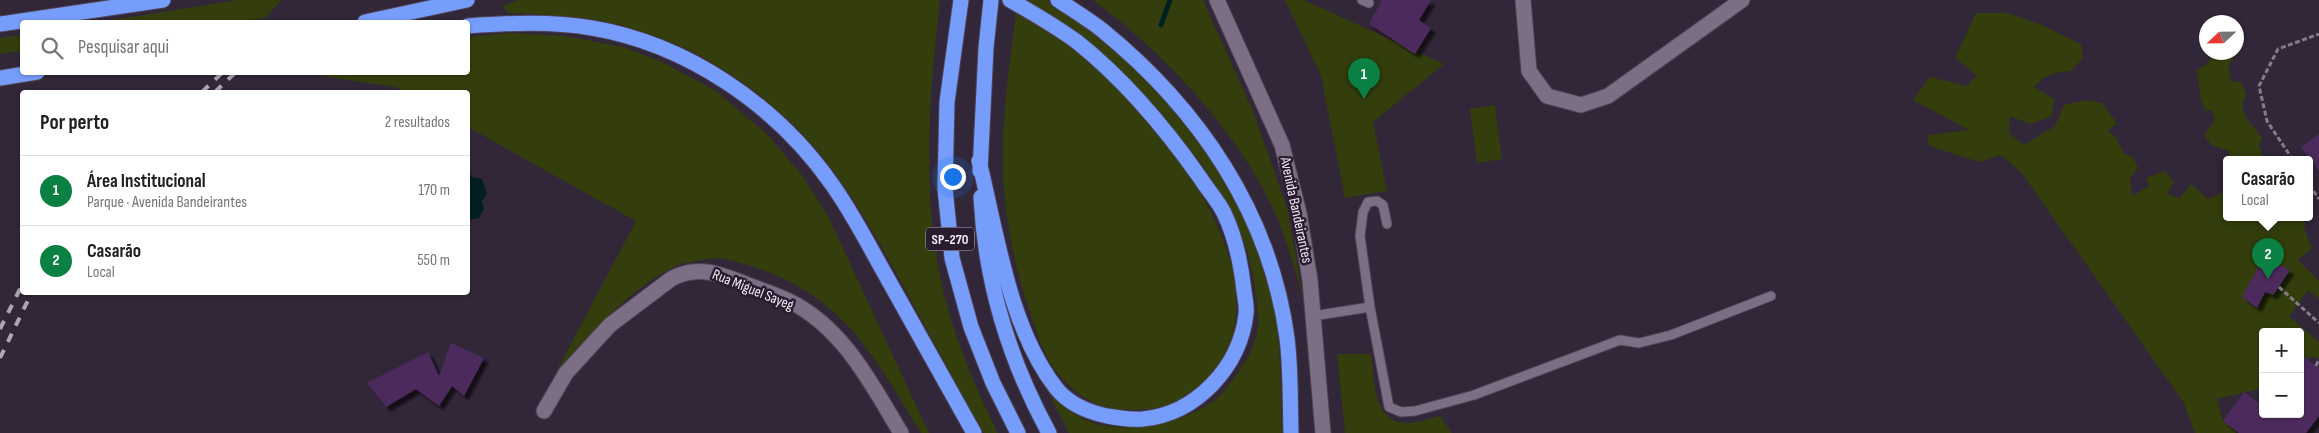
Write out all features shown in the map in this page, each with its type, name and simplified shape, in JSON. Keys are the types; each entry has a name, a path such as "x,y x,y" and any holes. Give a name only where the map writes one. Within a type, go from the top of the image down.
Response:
{"highway":[{"path":"27,20 163,0"},
{"path":"374,20 467,0"},
{"name":"SP-270","path":"961,0 958,34 946,112 945,188 952,258 971,328 993,383 1018,433"},
{"name":"SP-270","path":"991,0 979,161 982,225 987,264 996,306 1014,360 1049,433"},
{"path":"979,161 1004,268 1019,315 1038,361 1057,390 1076,405 1092,413 1123,419 1142,419 1164,414 1188,404 1209,390 1235,353 1247,313 1241,256 1223,211 1177,145 1112,72 1076,42 1010,0"},
{"path":"1058,0 1101,30 1142,67 1178,104 1207,140 1234,179 1259,232 1277,283 1287,339 1291,433"},
{"path":"0,24 20,21"},
{"path":"470,26 549,24 591,28 632,37 694,63 745,95 789,132 831,183 865,239 974,433"},
{"path":"0,78 20,75"}],"street":[{"name":"Avenida Bandeirantes","path":"1217,0 1282,145 1299,213 1310,280 1324,433"},
{"path":"1225,0 1230,27"},
{"path":"1523,0 1529,71 1547,96 1581,105 1608,96 1742,0"},
{"name":"Rua Miguel Sayeg","path":"544,410 566,373 610,325 671,279 679,274 697,270 716,272 791,302 819,322 842,344 867,375 901,433"}],"lane":[{"path":"1387,224 1383,205 1377,202 1368,202 1363,212 1360,236 1370,307 1389,408 1408,412 1474,395 1620,340 1639,343 1671,336 1771,296"},
{"path":"1313,316 1370,307"}],"path":[{"path":"2290,156 2267,122 2259,86 2278,49 2319,34"},
{"path":"2279,287 2319,323"},
{"path":"2316,366 2319,360"}],"green space":[{"path":"238,0 282,0 265,18 249,20 112,20"},
{"path":"519,0 940,0 929,140 931,210 935,245 951,320 972,377 998,433 984,433 885,252 849,193 828,163 804,135 777,110 748,86 717,66 685,49 651,35 616,24 562,16 508,13 502,6"},
{"path":"1023,0 1046,0 1053,2 1085,24 1106,42 1174,111 1220,172 1239,205 1255,239 1267,275 1275,312 1278,342 1282,433 1069,433 1049,395 1084,419 1112,427 1157,425 1186,416 1212,402 1220,396 1230,383 1252,350 1258,326 1257,303 1247,252 1237,224 1224,198 1190,149 1150,104 1092,46 1063,24"},
{"path":"1093,0 1203,0 1253,111 1288,211 1304,303 1280,224 1259,182 1241,153 1197,96 1172,69 1120,21"},
{"path":"1285,0 1304,0 1444,64 1373,122 1387,191 1345,198 1321,76"},
{"path":"1016,12 1067,44 1098,70 1130,102 1162,139 1192,179 1215,221 1231,264 1236,307 1229,348 1224,359 1208,380 1186,397 1174,403 1149,409 1128,410 1100,406 1068,385 1052,366 1041,343 1017,269 1009,231 1004,192 1005,112"},
{"path":"1976,13 2007,13 2040,24 2081,44 2083,58 2071,71 2050,75 2034,87 2054,99 2052,116 2030,124 2010,116 2009,133 2024,145 2055,126 2064,105 2086,100 2102,103 2117,123 2108,131 2115,136 2124,154 2133,157 2138,168 2130,178 2132,196 2149,186 2146,178 2165,171 2174,182 2167,194 2180,198 2191,184 2208,199 2223,192 2223,221 2304,221 2305,231 2312,248 2298,260 2319,281 2319,298 2308,290 2289,316 2303,328 2259,328 2259,389 2217,399 2223,421 2237,431 2235,433 2195,433 2184,403 2021,172 2001,155 1979,162 1929,146 1927,135 1969,130 1913,100 1930,77 1967,86 1977,75 1955,58"},
{"path":"510,33 566,36 623,47 660,61 716,91 767,134 802,175 828,216 929,433 921,433 871,354 833,311 810,294 783,279 751,266 728,260 709,259 683,264 657,277 611,314 556,372 636,221 470,128 470,90 401,90 395,87 314,75 470,75 470,37"},
{"path":"20,35 20,51 0,54 0,38"},
{"path":"2210,60 2232,60 2228,68 2231,75 2229,79 2232,82 2241,81 2246,94 2242,106 2246,118 2262,137 2259,145 2263,156 2230,156 2229,151 2211,145 2204,135 2215,120 2212,110 2206,111 2203,106 2196,71"},
{"path":"1495,105 1502,159 1477,163 1470,109"},
{"path":"2304,329 2319,342 2319,359 2312,356 2308,359 2304,357"},
{"path":"1337,354 1371,354 1377,397 1381,407 1394,421 1409,423 1440,416 1452,433 1345,433"}],"shaded area":[{"path":"470,174 472,177 482,179 487,194 482,201 484,209 479,218 470,220"}],"building":[{"path":"1382,0 1431,0 1419,20 1431,28 1415,54 1369,24"},
{"path":"2319,134 2319,171 2313,163 2313,156 2308,156 2301,147"},
{"path":"2264,257 2290,270 2273,295 2265,292 2257,308 2242,297"},
{"path":"451,343 484,358 464,396 452,386 439,406 416,389 386,407 367,383 428,352 439,376"},
{"path":"2304,357 2319,368 2319,416 2306,433 2239,433 2223,421 2244,392 2259,403 2259,418 2304,418"}],"waterway":[{"path":"1161,25 1170,0"}],"railway":[{"path":"204,90 220,75"},
{"path":"217,90 233,75"},
{"path":"0,329 20,289"},
{"path":"0,358 31,295"}],"place":[{"name":"Área Institucional","path":"1364,99"},
{"name":"Casarão","path":"2268,279"}]}
